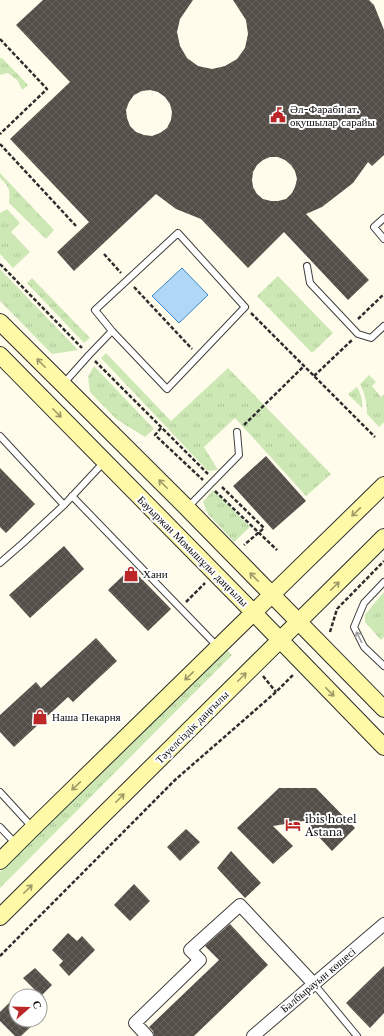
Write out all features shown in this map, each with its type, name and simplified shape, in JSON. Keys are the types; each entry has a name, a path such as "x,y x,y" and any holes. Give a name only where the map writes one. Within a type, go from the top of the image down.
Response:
{"main road":[{"path":"0,322 188,508 384,710"},
{"name":"Бауыржан Момышұлы даңғылы","path":"0,355 254,612 384,747"},
{"path":"0,861 384,485"},
{"name":"Тәуелсіздік даңғылы","path":"0,917 384,538"}],"street":[{"path":"147,1036 135,1023 200,960 190,950 240,905 314,984"},
{"name":"Балбырауын көшесі","path":"253,1036 384,924"}],"lane":[{"path":"384,218 374,228 384,239"},
{"path":"178,233 245,308 167,388 112,331 95,310 178,233"},
{"path":"307,266 310,283 358,334 370,338 384,326"},
{"path":"63,384 112,331"},
{"path":"188,508 239,455 237,432"},
{"path":"0,436 64,505"},
{"path":"0,563 23,544 64,505 104,461"},
{"path":"72,496 218,647"},
{"path":"384,582 364,603 354,626 364,647 384,666"},
{"path":"0,792 33,828"},
{"path":"0,827 17,845"},
{"path":"314,984 357,1036"}],"path":[{"path":"0,39 47,89 0,134"},
{"path":"0,144 76,226"},
{"path":"104,254 198,356"},
{"path":"0,264 89,355 264,528 243,546"},
{"path":"350,326 384,294"},
{"path":"245,308 375,437"},
{"path":"314,376 358,334"},
{"path":"237,432 304,366"},
{"path":"329,634 337,610 384,561"},
{"path":"191,607 185,602 205,582"},
{"path":"260,672 276,692"},
{"path":"0,956 175,780 276,692 295,672"}],"green space":[{"path":"1,57 28,85 22,90 18,81 8,73 0,75"},
{"path":"0,173 54,230 46,239 9,203 9,189 0,178"},
{"path":"7,209 20,223 11,232 30,252 13,268 0,254 0,213"},
{"path":"0,269 78,350 52,354 0,301"},
{"path":"278,276 333,333 312,353 257,296"},
{"path":"32,278 90,338 84,343 27,283"},
{"path":"106,353 171,421 228,368 331,474 306,496 235,418 204,447 218,470 208,471 101,358"},
{"path":"94,366 154,429 145,437 116,419 90,392 88,377"},
{"path":"369,375 376,382 372,386 381,397 384,394 384,422 379,427 367,414 367,406 360,384"},
{"path":"357,387 360,392 362,408 348,394"},
{"path":"213,490 250,527 234,542 208,514 203,502"},
{"path":"384,592 384,637 381,640 365,622 365,615"},
{"path":"224,647 232,655 0,888 0,872"}],"water":[{"path":"182,268 208,295 179,323 152,296"}],"building":[{"name":"Әл-Фараби ат. оқушылар сарайы","path":"43,0 193,0 180,19 177,32 180,46 187,58 198,66 212,69 225,66 237,59 245,48 248,34 246,20 233,0 369,0 374,5 384,30 384,155 372,166 368,162 353,183 322,207 306,214 369,280 348,300 284,232 248,268 201,219 176,209 156,194 74,271 57,252 89,222 10,139 70,82 16,25","holes":["150,90 158,92 165,97 170,104 172,112 171,120 167,128 152,136 136,132 130,126 126,110 134,95 142,91","270,157 278,157 285,160 295,171 297,179 295,187 286,199 278,201 263,199 257,194 253,187 253,172 257,165"]},
{"path":"266,456 306,501 273,530 233,486"},
{"path":"0,468 35,504 6,533 0,527"},
{"path":"64,546 84,569 30,618 9,595"},
{"path":"131,568 171,609 148,631 108,590"},
{"path":"96,638 117,661 73,702 68,697 14,747 0,732 0,715 36,682 41,688"},
{"path":"279,788 316,788 355,828 332,851 304,821 273,826 293,846 273,864 237,828"},
{"path":"186,829 200,842 180,861 167,847"},
{"path":"231,851 261,883 245,898 217,868"},
{"path":"134,884 150,901 130,921 114,905"},
{"path":"230,924 268,965 194,1036 154,1036 153,1031 149,1027 219,960 205,946"},
{"path":"68,933 77,941 82,936 95,950 69,976 59,965 63,961 52,950"},
{"path":"384,966 384,1013 370,1028 346,1003"},
{"path":"35,968 52,985 48,989 33,988 23,978"},
{"path":"8,1004 8,1028 30,1028 21,1036 15,1036 0,1021 0,1012"}],"place":[{"name":"Әл-Фараби ат. оқушылар сарайы","path":"278,115"},
{"name":"Хани","path":"131,574"},
{"name":"Наша Пекарня","path":"40,717"},
{"name":"ibis hotel Astana","path":"293,825"}]}
